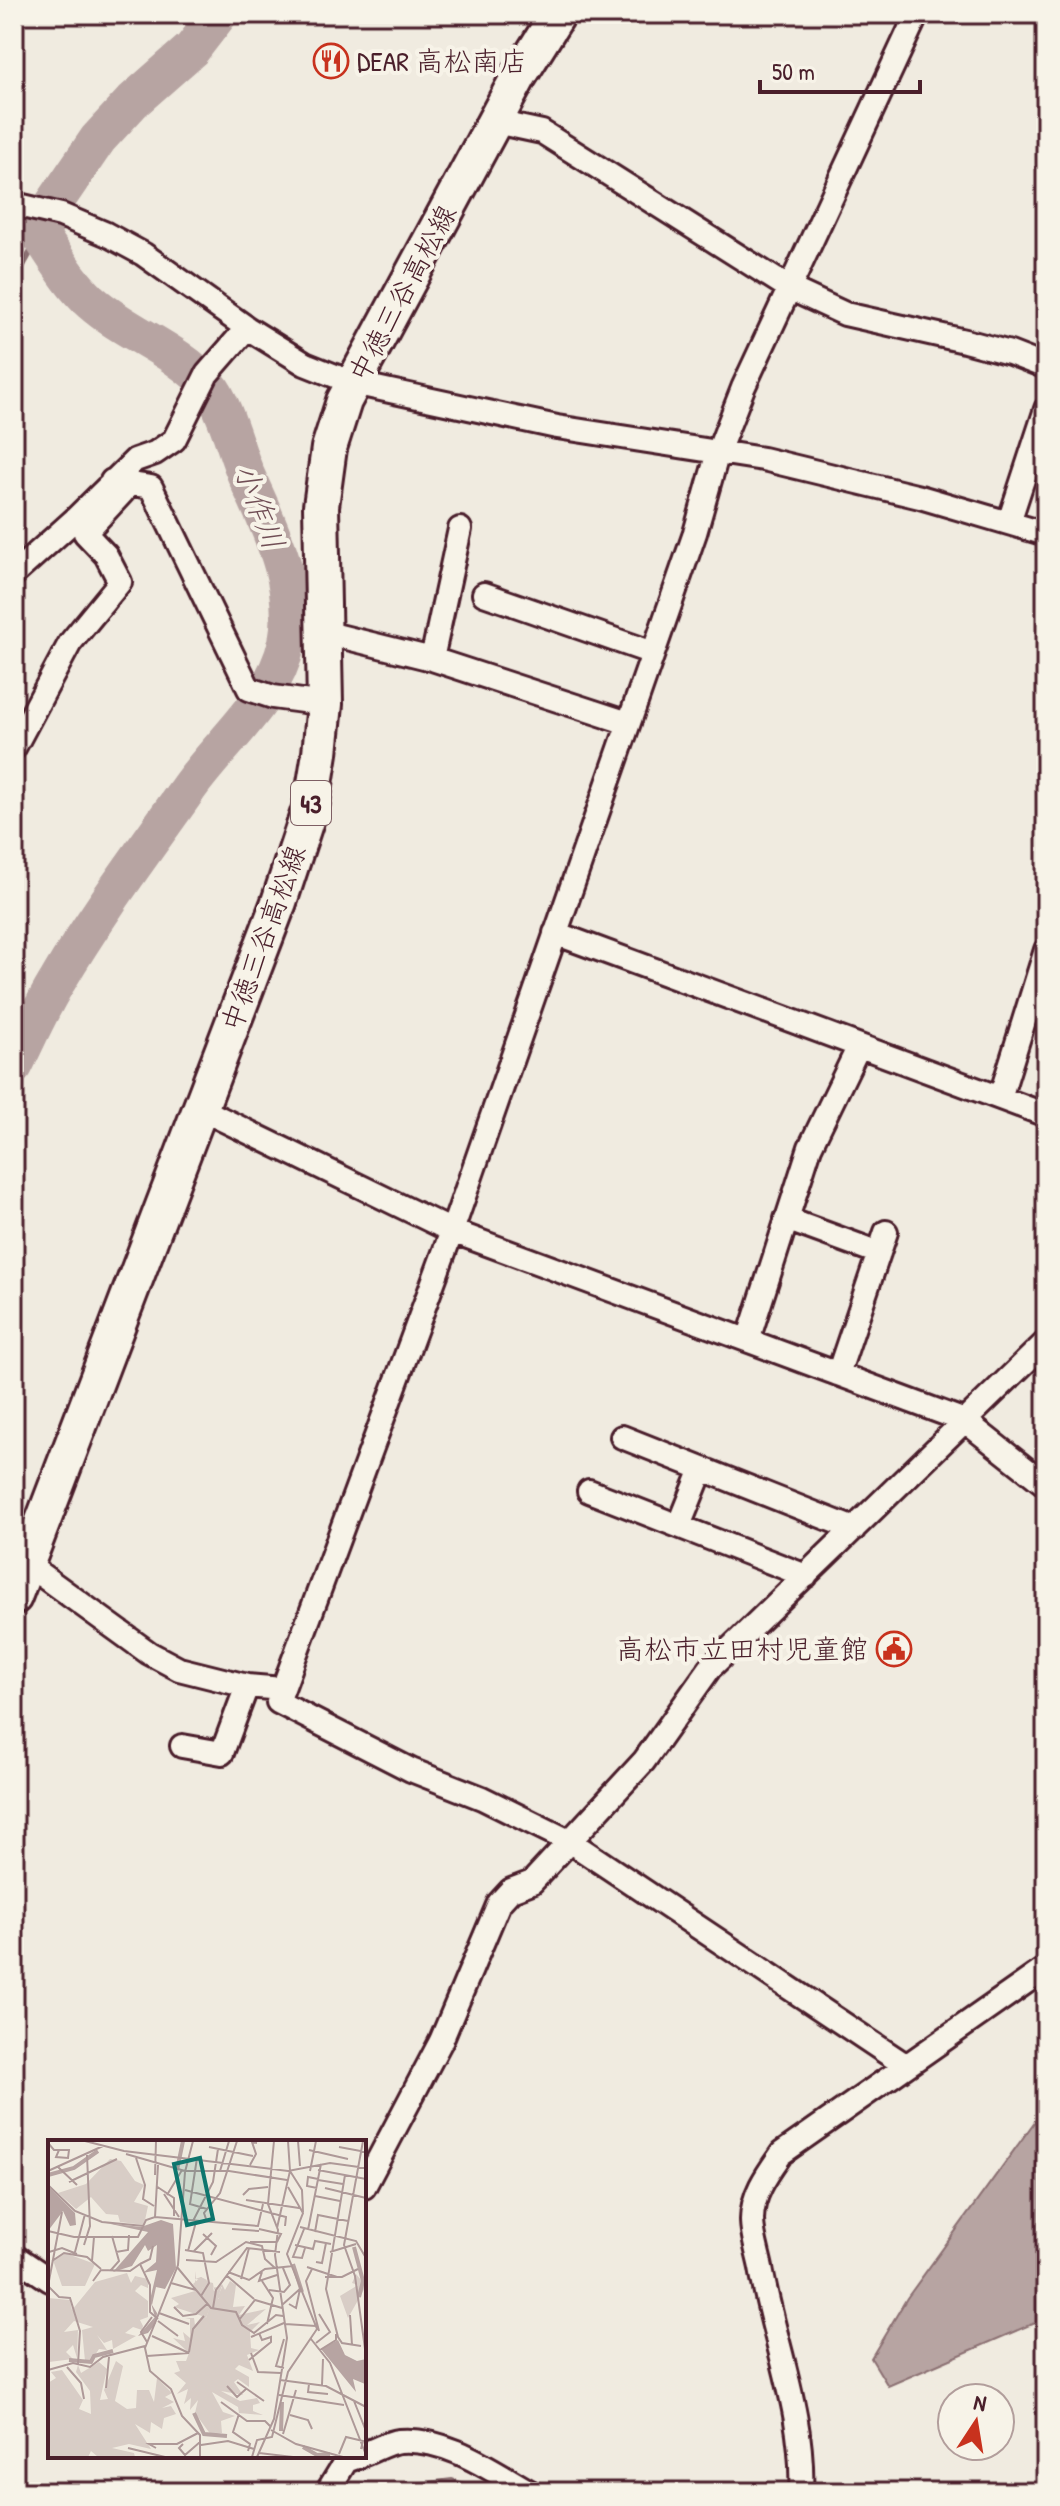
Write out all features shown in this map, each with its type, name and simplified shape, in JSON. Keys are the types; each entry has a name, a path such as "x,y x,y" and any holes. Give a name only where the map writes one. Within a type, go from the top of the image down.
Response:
{"main road":[{"name":"中徳三谷高松線","path":"14,1597 20,1559 199,1108 299,845 312,802 325,704 321,506 329,448 344,401 495,122 558,14"}],"street":[{"path":"905,2065 569,1841 482,1798 411,1770 278,1702 452,1231 695,533 718,452 743,388 917,14"},
{"path":"495,122 542,132 789,288 845,314 965,341 1046,367"},
{"path":"14,204 61,215 106,234 143,254 247,328 305,364 353,383 557,427 777,462 1046,534"},
{"path":"14,574 135,460 155,453 174,440 207,374 247,328"},
{"path":"1009,522 1046,409"},
{"path":"112,481 151,487 249,689 273,697 325,704"},
{"path":"14,748 70,643 120,582 106,555 85,533 123,492 112,481"},
{"path":"432,659 460,529"},
{"path":"484,594 653,653"},
{"path":"323,632 432,659 628,723"},
{"path":"555,933 1046,1115"},
{"path":"1000,1098 1046,950"},
{"path":"748,1340 810,1147 859,1046"},
{"path":"199,1108 452,1231 965,1421 1046,1485"},
{"path":"786,1219 883,1242 838,1374"},
{"path":"366,2183 441,2041 499,1903 511,1890 532,1882 644,1761 710,1668 1046,1342"},
{"path":"622,1437 854,1529"},
{"path":"679,1526 702,1469"},
{"path":"589,1491 806,1576"},
{"path":"20,1559 149,1653 179,1669 247,1686 282,1689"},
{"path":"182,1746 222,1753 247,1686"},
{"path":"801,2492 802,2468 791,2398 752,2219 761,2184 782,2153 1046,1968"},
{"path":"14,2256 48,2279"},
{"path":"366,2452 397,2441 454,2450 530,2492"},
{"path":"327,2492 350,2458"}],"shaded area":[{"path":"1046,2106 1046,2318 888,2386 871,2358 907,2298"},
{"path":"452,2479 489,2492 384,2492 394,2486"}],"waterway":[{"name":"小作川","path":"14,1066 72,956 187,790 259,702 271,684 287,642 289,598 280,556 214,394 182,362 105,313 83,295 40,235 53,205 98,139 133,101 192,49 219,14"},
{"path":"14,282 40,235"}],"place":[{"name":"DEAR 高松南店","path":"331,61"},
{"name":"高松市立田村児童館","path":"894,1649"}]}
